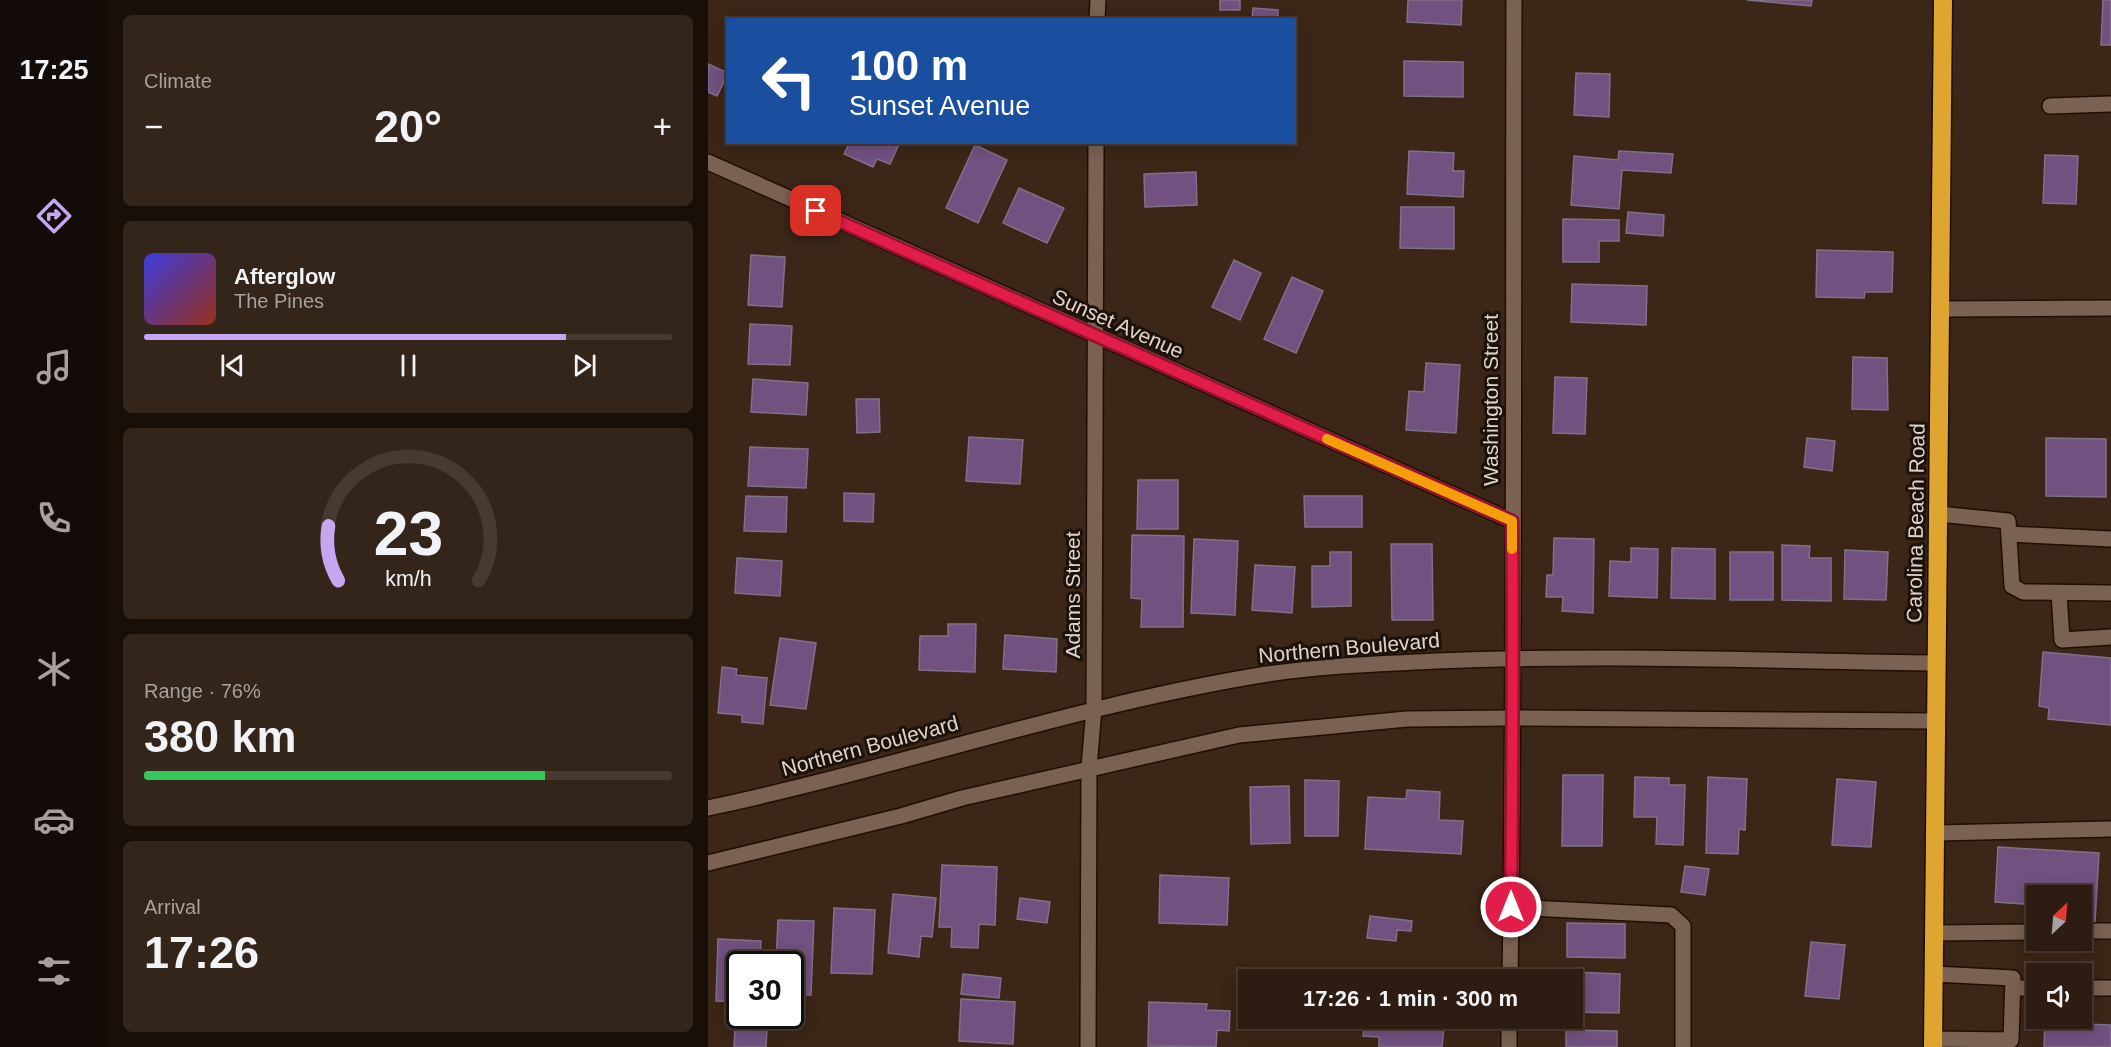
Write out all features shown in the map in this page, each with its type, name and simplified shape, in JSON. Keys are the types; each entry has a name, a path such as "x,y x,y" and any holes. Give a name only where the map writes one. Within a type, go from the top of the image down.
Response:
{"highway":[{"name":"Carolina Beach Road","path":"1933,1043 1937,833 1943,0"}],"street":[{"path":"1097,18 1098,0"},
{"name":"Washington Street","path":"1510,969 1511,718 1515,658 1512,521 1514,0"},
{"path":"2050,106 2111,104"},
{"name":"Adams Street","path":"1088,1047 1089,768 1094,708 1096,144"},
{"name":"Sunset Avenue","path":"708,162 1095,337 1512,521"},
{"path":"1940,309 2111,308"},
{"path":"1939,514 2008,520 2012,586 2023,592 2111,593"},
{"path":"2009,534 2111,539"},
{"path":"2059,593 2062,639 2111,637"},
{"name":"Northern Boulevard","path":"708,808 861,772 1094,708 1257,676 1321,668 1515,658 1937,663"},
{"path":"708,863 1089,768 1239,735 1407,720 1511,718 1936,722"},
{"path":"1937,833 2111,829"},
{"path":"1511,907 1671,915 1683,926 1683,1047"},
{"path":"2092,932 2111,931"},
{"path":"1934,933 2026,932"},
{"path":"1933,1043 2011,1040 2013,988 2013,978 1934,974"},
{"path":"2013,988 2026,988"},
{"path":"2092,988 2111,988"},
{"path":"1509,1029 1509,1047"}],"building":[{"path":"1220,0 1240,0 1240,10 1220,10"},
{"path":"1408,0 1462,0 1461,25 1407,22"},
{"path":"1747,0 1812,0 1811,6"},
{"path":"2103,0 2111,0 2111,45 2101,45"},
{"path":"1253,8 1278,10 1278,18 1252,18"},
{"path":"1404,61 1463,62 1463,97 1404,96"},
{"path":"708,64 726,72 726,77 717,96 708,92"},
{"path":"1576,73 1610,74 1609,117 1574,115"},
{"path":"849,144 899,144 890,164 877,159 873,167 844,154"},
{"path":"975,145 1007,160 978,223 946,208"},
{"path":"1409,151 1454,153 1453,171 1464,171 1463,197 1407,194"},
{"path":"1619,151 1673,154 1671,173 1622,170 1619,209 1571,205 1574,156 1618,160"},
{"path":"2045,155 2078,156 2076,204 2043,203"},
{"path":"1196,172 1197,205 1145,207 1144,174"},
{"path":"1019,188 1064,208 1047,243 1003,223"},
{"path":"1401,207 1454,207 1454,249 1400,248"},
{"path":"1628,212 1664,215 1663,236 1626,233"},
{"path":"1563,219 1619,220 1619,241 1599,241 1599,262 1563,262"},
{"path":"1817,250 1893,252 1892,292 1865,292 1864,298 1816,297"},
{"path":"751,255 785,257 782,307 748,305"},
{"path":"1234,260 1261,273 1240,320 1212,307"},
{"path":"1292,277 1323,291 1296,353 1264,339"},
{"path":"1572,284 1647,286 1646,325 1571,322"},
{"path":"750,324 792,326 790,365 748,364"},
{"path":"1853,357 1887,358 1888,410 1852,409"},
{"path":"1426,363 1460,365 1456,433 1406,430 1409,391 1424,392"},
{"path":"1555,377 1587,378 1585,434 1553,433"},
{"path":"753,379 808,383 806,415 751,412"},
{"path":"856,399 879,399 880,432 857,433"},
{"path":"969,437 1023,440 1020,484 966,481"},
{"path":"1807,438 1835,441 1832,471 1804,467"},
{"path":"2046,438 2106,439 2106,497 2046,496"},
{"path":"750,447 808,449 806,488 748,486"},
{"path":"1138,480 1178,480 1178,529 1137,529"},
{"path":"844,493 874,494 873,522 844,521"},
{"path":"746,496 787,497 786,532 744,531"},
{"path":"1304,496 1362,496 1362,527 1305,527"},
{"path":"1132,535 1184,536 1183,627 1141,627 1142,599 1131,598"},
{"path":"1554,538 1594,539 1593,613 1562,611 1563,597 1546,597 1547,575 1553,575"},
{"path":"1194,539 1238,541 1235,615 1191,613"},
{"path":"1391,544 1432,544 1433,620 1392,620"},
{"path":"1782,545 1810,546 1809,558 1831,558 1831,601 1782,600"},
{"path":"1631,548 1658,549 1657,598 1609,596 1610,561 1631,562"},
{"path":"1672,548 1715,549 1715,599 1671,598"},
{"path":"1845,550 1888,552 1886,600 1844,599"},
{"path":"1330,552 1351,552 1351,606 1312,607 1312,566 1330,566"},
{"path":"1730,552 1773,552 1773,600 1730,600"},
{"path":"737,558 782,561 780,596 735,593"},
{"path":"1255,565 1295,567 1292,613 1252,610"},
{"path":"948,624 976,624 975,672 919,670 920,636 948,636"},
{"path":"1005,635 1057,639 1056,672 1003,669"},
{"path":"780,638 816,643 806,709 770,705"},
{"path":"2043,652 2111,658 2111,725 2048,719 2049,708 2039,706"},
{"path":"722,667 737,669 736,675 767,678 763,724 742,722 742,715 718,713"},
{"path":"1563,775 1603,775 1602,846 1562,846"},
{"path":"1635,777 1669,778 1669,785 1685,785 1683,845 1656,844 1657,817 1634,817"},
{"path":"1708,777 1747,779 1745,830 1739,829 1738,854 1706,853"},
{"path":"1837,779 1876,782 1871,847 1832,845"},
{"path":"1305,780 1339,781 1338,836 1305,836"},
{"path":"1289,786 1290,843 1251,844 1250,787"},
{"path":"1407,790 1440,792 1439,820 1463,821 1461,854 1365,849 1368,797 1406,799"},
{"path":"1998,847 2099,853 2095,922 2092,922 2092,885 2026,885 2026,904 1995,902"},
{"path":"942,865 997,867 995,925 979,924 978,948 951,947 952,927 939,927"},
{"path":"1685,866 1709,869 1705,895 1681,892"},
{"path":"1160,875 1229,878 1227,925 1159,923"},
{"path":"893,894 936,898 932,937 921,936 919,957 888,953"},
{"path":"1020,898 1050,902 1047,923 1017,919"},
{"path":"834,908 875,910 872,974 831,973"},
{"path":"1370,916 1412,921 1411,931 1397,930 1396,941 1367,938"},
{"path":"778,920 814,921 811,995 804,995 804,951 777,951"},
{"path":"1567,923 1625,924 1625,958 1567,957"},
{"path":"718,939 761,941 761,951 726,951 726,1001 716,1001"},
{"path":"1811,942 1845,945 1839,999 1805,996"},
{"path":"1583,972 1620,974 1619,1013 1583,1012"},
{"path":"963,974 1001,978 999,998 961,994"},
{"path":"961,999 1015,1002 1013,1044 959,1041"},
{"path":"1149,1002 1207,1004 1206,1010 1230,1011 1229,1031 1217,1030 1216,1047 1148,1046"},
{"path":"2092,1024 2111,1025 2111,1047 2044,1047 2045,1029 2092,1029"},
{"path":"735,1029 767,1029 766,1047 734,1047"},
{"path":"1364,1029 1444,1029 1442,1047 1379,1047 1379,1037 1363,1036"},
{"path":"1566,1030 1617,1031 1617,1047 1566,1047"}],"slow traffic":[{"path":"1327,439 1512,521 1512,549"}],"route":[{"path":"816,211 1512,521 1515,658 1511,718 1511,907"}]}
